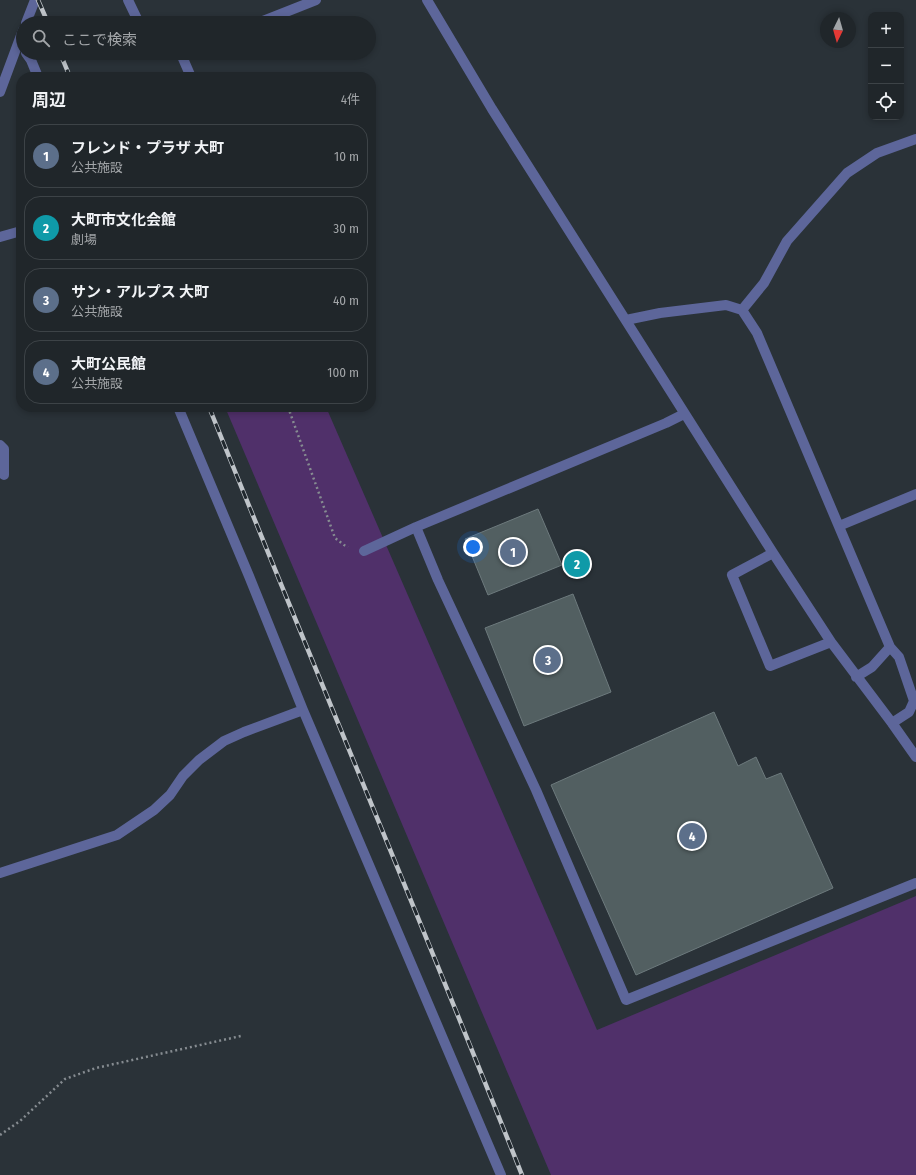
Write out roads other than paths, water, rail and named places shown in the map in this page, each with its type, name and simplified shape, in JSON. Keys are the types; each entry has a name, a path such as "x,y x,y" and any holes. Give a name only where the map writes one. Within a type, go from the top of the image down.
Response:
{"street":[{"path":"29,16 35,0"},
{"path":"128,0 136,16"},
{"path":"276,16 316,0"},
{"path":"427,0 496,116 773,553 831,642 916,757"},
{"path":"0,92 16,57"},
{"path":"31,60 36,72"},
{"path":"184,60 189,72"},
{"path":"742,310 764,283 788,241 847,174 877,153 916,139"},
{"path":"0,237 16,232"},
{"path":"626,320 660,313 726,305 742,310 757,333 890,647 899,657 914,701 909,712 892,723"},
{"path":"180,412 303,710 501,1175"},
{"path":"364,551 684,414"},
{"path":"0,445 4,449 4,474"},
{"path":"839,526 916,494"},
{"path":"416,528 438,580 536,790 626,1000 916,882"},
{"path":"773,553 732,575 770,666 831,642"},
{"path":"856,677 872,667 890,647"},
{"path":"0,873 117,835 154,810 170,795 183,776 199,760 224,741 303,710"}],"railway":[{"path":"38,0 45,16"},
{"path":"63,60 68,72"},
{"path":"211,412 522,1175"}],"place":[{"name":"フレンド・プラザ 大町","path":"513,552"},
{"name":"大町市文化会館","path":"577,564"},
{"name":"サン・アルプス 大町","path":"548,660"},
{"name":"大町公民館","path":"692,836"}]}
